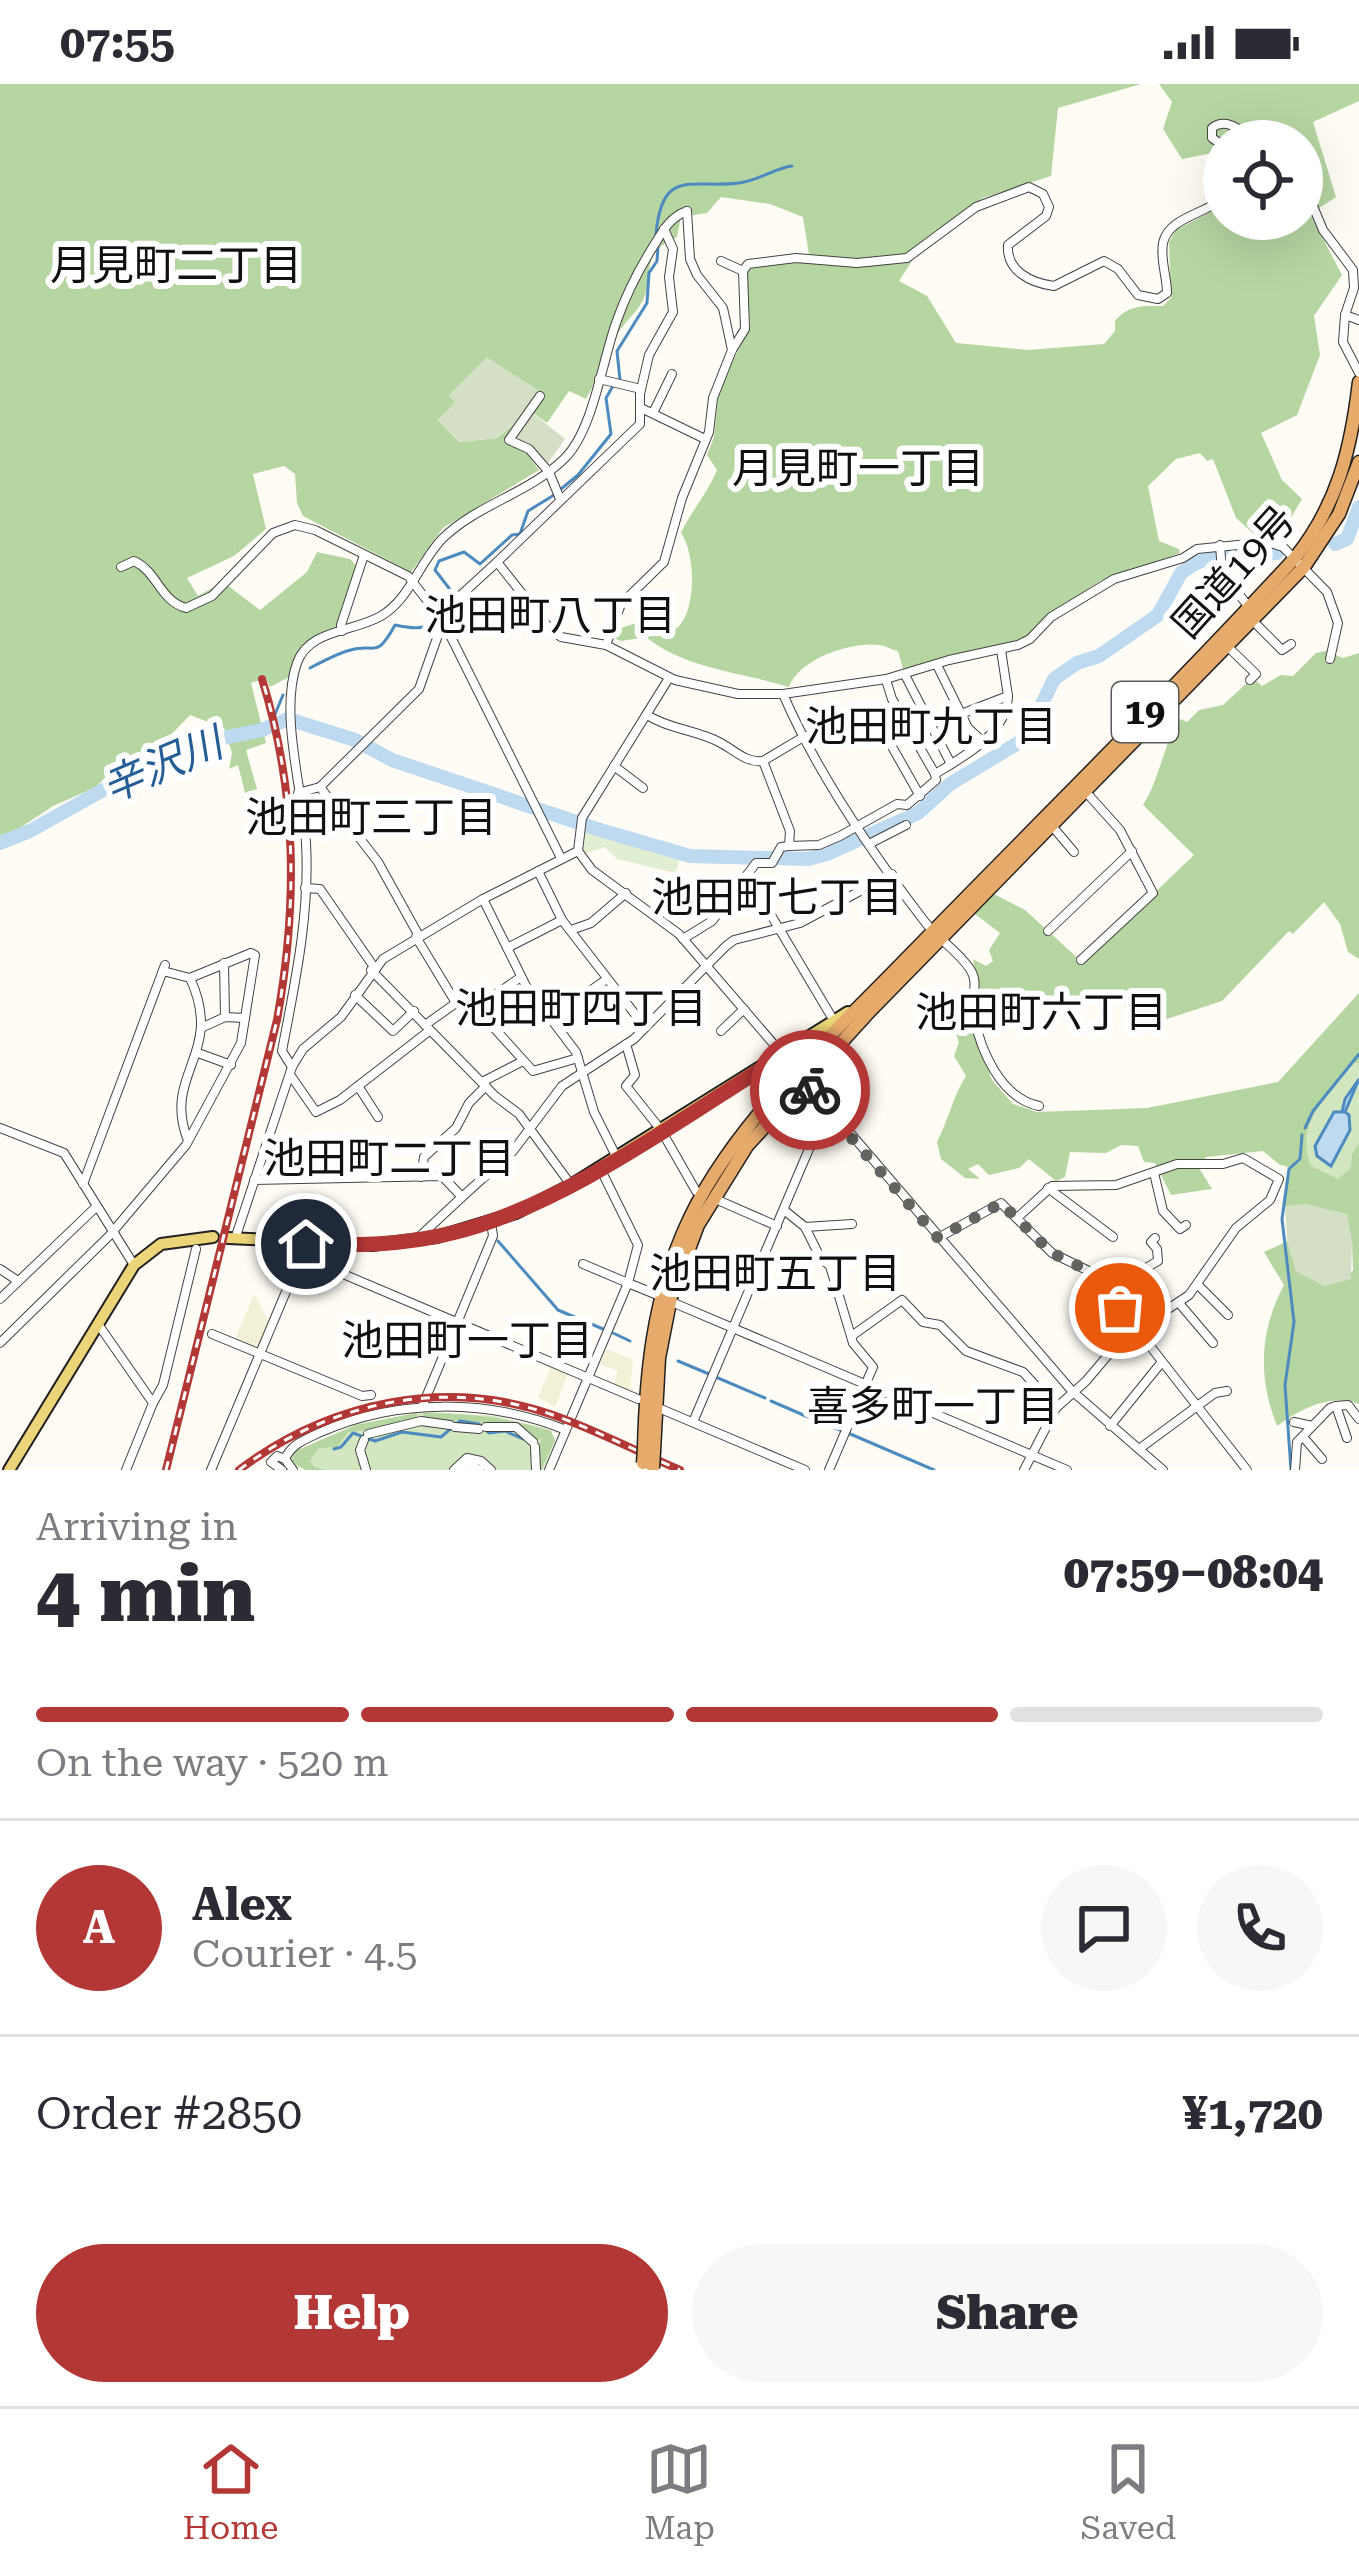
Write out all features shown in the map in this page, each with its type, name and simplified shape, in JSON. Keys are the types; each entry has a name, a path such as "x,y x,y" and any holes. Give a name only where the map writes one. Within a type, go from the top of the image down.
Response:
{"highway":[{"name":"国道19号","path":"1299,562 1340,483 1359,382"},
{"name":"国道19号","path":"801,1079 1299,562 1339,514 1359,462"},
{"name":"国道19号","path":"648,1468 646,1374 656,1314 683,1232 707,1196 863,1003 1051,825 1226,645 1250,613"}],"main road":[{"path":"232,1239 304,1250 417,1239 491,1222 571,1185 863,1003"},
{"path":"9,1470 134,1265 161,1244 213,1238"}],"street":[{"path":"606,645 621,604 664,562 705,439 712,398 742,336 747,318 742,271 748,264 796,258 857,263 907,258 976,207 1029,187 1043,194 1049,206 1046,216 1008,245 1008,258 1016,271 1054,286 1104,261 1118,269 1138,295 1158,298 1167,292 1163,242 1171,227 1203,212"},
{"path":"578,1058 533,1071 476,1008 464,1001 358,1087 316,1112 282,1051 298,971 305,887 306,845 292,737 294,676 304,650 324,636 389,610 439,542 459,524 549,472 568,455 578,440 626,296 664,229 676,215 687,211 691,262"},
{"path":"1323,228 1353,270 1354,288 1342,342 1359,373"},
{"path":"298,793 320,788 418,689 440,617 557,496 638,426 649,355 672,319 673,249 664,229"},
{"path":"673,249 682,251 723,308 732,350"},
{"path":"721,261 742,271"},
{"path":"1345,315 1359,320"},
{"path":"653,413 672,374"},
{"path":"599,379 641,389"},
{"path":"540,396 509,440 529,449 549,472 557,496"},
{"path":"641,408 705,439"},
{"path":"122,567 134,561 144,566 170,601 186,608 212,596 279,530 305,527 412,581 440,617 561,858"},
{"path":"672,535 684,539"},
{"path":"496,562 561,637 606,645 669,678 738,694 783,694 886,680 1000,650 1030,639 1051,616 1114,580 1197,549 1268,542 1283,547 1327,592 1338,630 1330,659"},
{"path":"1220,549 1221,568 1250,613 1282,650 1291,644"},
{"path":"342,631 364,555"},
{"path":"1226,645 1256,674 1250,680"},
{"path":"935,774 968,755 1008,709 1000,650"},
{"path":"937,665 968,728 982,741"},
{"path":"905,675 951,764"},
{"path":"669,678 585,813 578,829 578,850 592,870 668,923 1072,1391 1162,1470"},
{"path":"784,848 841,836 920,796 936,781 886,680"},
{"path":"783,694 857,827 937,935 973,973 971,1007 996,1074 1008,1092 1039,1106"},
{"path":"961,714 1008,696"},
{"path":"899,711 878,722 920,796"},
{"path":"646,715 703,734 748,761 763,761 805,736"},
{"path":"683,939 712,921 757,863 773,862 784,848 790,831 763,761"},
{"path":"614,766 643,788"},
{"path":"320,788 378,862 456,1003"},
{"path":"1082,960 1153,892 1120,830 1084,790"},
{"path":"1051,825 1074,852"},
{"path":"868,843 906,826"},
{"path":"232,1239 291,1071 303,1049 341,1017 373,969 483,898 578,850"},
{"path":"1048,932 1132,851"},
{"path":"538,871 562,920 645,1027"},
{"path":"417,1239 532,1130 562,1086 626,1044 734,940 800,923 892,874"},
{"path":"743,884 761,900 834,1021"},
{"path":"305,887 320,889 373,969 532,1130 571,1185"},
{"path":"571,930 591,923 626,893"},
{"path":"483,898 521,977 578,1058 594,1112 617,1157"},
{"path":"507,948 562,920"},
{"path":"0,1343 112,1233 188,1139 241,1043 255,955 190,978 164,968 82,1184"},
{"path":"224,963 225,1017"},
{"path":"476,1008 521,977"},
{"path":"188,1139 178,1113 180,1098 203,1027 202,1008 190,978"},
{"path":"551,1018 607,979"},
{"path":"355,995 393,1031 414,1011"},
{"path":"722,1031 744,1010"},
{"path":"203,1027 225,1017 244,1018"},
{"path":"626,1044 635,1075 626,1086 661,1130 696,1191 777,1226"},
{"path":"198,1053 231,1065"},
{"path":"421,1177 424,1157 456,1128 484,1084 523,1061"},
{"path":"358,1087 378,1118"},
{"path":"693,1422 826,1109"},
{"path":"0,1128 60,1150 134,1265"},
{"path":"1017,1218 1048,1188 1117,1185 1177,1164 1223,1165 1243,1158 1279,1179 1270,1200 1236,1228 1198,1285 1179,1303 1139,1327 1056,1408 1024,1470"},
{"path":"549,1470 628,1283 638,1246 599,1168"},
{"path":"1154,1173 1163,1211 1180,1229 1186,1225"},
{"path":"254,1180 442,1176 462,1198"},
{"path":"1048,1188 1113,1237"},
{"path":"938,1238 1001,1203 1052,1253 1093,1273 1247,1470"},
{"path":"0,1299 96,1208"},
{"path":"784,1210 805,1227 830,1266 858,1351 873,1367 829,1470"},
{"path":"366,1470 360,1450 366,1437 421,1413 493,1236 491,1222"},
{"path":"805,1227 852,1224"},
{"path":"1139,1327 1140,1304 1125,1280 1158,1261 1151,1242 1155,1238"},
{"path":"126,1470 163,1385 196,1249"},
{"path":"211,1470 304,1250 638,1399"},
{"path":"583,1264 655,1294"},
{"path":"0,1269 18,1281"},
{"path":"1198,1285 1228,1315"},
{"path":"853,1335 902,1300 923,1322 940,1325 966,1351 1023,1372 1056,1408"},
{"path":"674,1303 1067,1470"},
{"path":"1179,1303 1213,1342"},
{"path":"98,1324 153,1402"},
{"path":"212,1334 362,1396 371,1395"},
{"path":"1110,1426 1160,1363"},
{"path":"1138,1449 1215,1393 1227,1391"},
{"path":"1295,1470 1297,1442 1326,1411 1348,1405 1359,1419"},
{"path":"1336,1406 1347,1438"},
{"path":"661,1409 805,1470"},
{"path":"282,1470 271,1462 335,1426 421,1413 504,1412 566,1430"},
{"path":"421,1413 453,1426 516,1427 534,1444 536,1470"},
{"path":"1294,1422 1312,1426"},
{"path":"1304,1438 1322,1459"},
{"path":"280,1457 293,1470"},
{"path":"458,1470 467,1458 491,1470"},
{"path":"458,1470 472,1465 480,1470"}],"green space":[{"path":"0,84 1141,84 1058,108 1051,176 983,198 928,236 899,281 927,296 956,343 1028,350 1104,344 1125,312 1163,306 1171,298 1169,242 1176,230 1203,216 1203,240 1323,239 1342,275 1314,316 1320,355 1297,415 1261,433 1282,480 1302,499 1279,538 1256,536 1236,518 1213,459 1207,461 1200,453 1176,459 1148,486 1159,541 1180,553 1100,581 1047,615 1028,637 904,672 898,651 880,645 855,646 814,660 789,687 696,663 646,637 614,638 618,629 639,622 662,636 685,617 692,580 681,533 717,470 707,455 714,437 719,388 750,327 747,273 752,268 810,261 803,217 770,204 721,197 707,213 681,217 677,237 652,258 643,300 615,338 586,399 569,391 547,423 532,412 540,392 522,380 449,396 456,402 438,420 460,442 497,438 516,422 508,443 527,454 539,470 443,528 411,572 303,516 295,474 284,466 253,474 266,529 234,556 187,578 198,596 223,582 260,610 307,572 317,552 350,559 360,570 341,625 306,642 289,677 270,687 266,678 251,683 266,743 246,750 257,789 245,793 238,765 229,769 232,753 224,728 190,715 161,745 115,767 96,787 0,835"},
{"path":"1159,84 1359,84 1359,101 1317,120 1203,120 1203,155 1182,159 1163,129 1172,102"},
{"path":"1323,155 1336,197 1323,206"},
{"path":"487,357 540,392 524,415 530,411 565,439 548,463 509,440 522,417 496,438 461,442 438,420 455,402 449,395"},
{"path":"1326,651 1343,658 1359,653 1359,959 1348,952 1340,924 1324,902 1222,1001 1130,1031 1123,992 1026,1008 986,1029 973,959 986,966 993,961 989,950 1000,933 975,914 994,894 1025,910 1082,962 1194,855 1143,805 1181,719 1187,722 1199,710 1223,705 1247,683 1255,680 1262,686 1281,675 1293,676 1316,653"},
{"path":"582,828 679,860 676,873 617,859 605,847 583,854"},
{"path":"1359,993 1359,1063 1353,1063 1316,1110 1307,1151 1311,1166 1338,1179 1351,1168 1359,1143 1359,1404 1326,1402 1277,1426 1271,1408 1264,1355 1270,1320 1284,1285 1264,1252 1288,1241 1296,1271 1325,1286 1353,1271 1352,1240 1282,1205 1289,1166 1280,1165 1263,1151 1206,1157 1199,1168 1212,1189 1171,1195 1155,1163 1144,1162 1138,1146 1121,1145 1106,1153 1070,1152 1065,1177 1056,1181 1029,1159 1019,1168 989,1175 978,1164 968,1169 980,1179 965,1178 941,1159 937,1142 966,1076 954,1056 959,1042 952,1025 960,1016 967,1015 992,1080 1013,1104 1037,1112 1147,1108 1278,1082"},
{"path":"1359,1003 1359,1216 1345,1205 1285,1189 1290,1170 1260,1149 1282,1090"},
{"path":"1305,1204 1347,1214 1351,1279 1325,1286 1296,1271 1287,1241 1285,1206"},
{"path":"254,1294 270,1324 259,1349 235,1339"},
{"path":"607,1349 633,1360 630,1391 614,1384 618,1371 600,1364"},
{"path":"551,1367 568,1374 555,1407 538,1397"},
{"path":"425,1412 495,1416 551,1430 555,1441 543,1470 306,1470 290,1458 293,1452 357,1424"},
{"path":"416,1413 418,1419 348,1432 337,1447 319,1448 310,1461 325,1470 306,1470 292,1462 294,1452 356,1425"},
{"path":"424,1413 519,1423 551,1431 555,1441 541,1470 537,1447 542,1439 534,1441 521,1426 451,1423 423,1418"}],"water":[{"path":"1359,1079 1345,1112 1350,1130 1331,1166 1317,1156 1315,1146 1334,1112 1342,1112"}],"waterway":[{"path":"656,234 659,213 672,190 747,181 792,166"},
{"path":"620,380 617,351 647,303 649,273 657,261 658,247"},
{"path":"561,489 611,434 606,398 613,386"},
{"path":"310,668 347,651 378,647 395,625 418,628 431,624 452,592 435,570 439,561 464,552 480,564 512,535 520,534 528,511 554,495"},
{"name":"辛沢川","path":"1335,544 1347,539 1359,507"},
{"name":"辛沢川","path":"0,843 180,747 262,730 288,719 355,740 392,760 690,856 808,859 918,813 950,784 1018,743 1028,733 1054,679 1077,663 1099,656 1158,615 1181,573 1194,564 1277,553"},
{"path":"271,724 283,695"},
{"path":"1305,1128 1359,1054"},
{"path":"1291,1470 1285,1385 1294,1322 1282,1219 1289,1169 1300,1159 1302,1135"},
{"path":"498,1241 558,1310 603,1329"},
{"path":"613,1333 630,1341"},
{"path":"678,1361 709,1374"},
{"path":"718,1378 765,1398"},
{"path":"771,1401 815,1420"},
{"path":"334,1449 353,1433 375,1441 402,1432 441,1437 460,1421 523,1439"},
{"path":"821,1422 840,1430"},
{"path":"848,1433 934,1470"}],"railway":[{"path":"166,1470 284,977 291,891 288,806 262,679"},
{"path":"239,1470 311,1427 389,1403 430,1398 471,1398 553,1415 680,1470"}],"way so far":[{"path":"810,1090 938,1238 1001,1203 1052,1253 1093,1273 1120,1308"}],"district":[{"name":"月見町二丁目","path":"176,265"},
{"name":"月見町一丁目","path":"858,468"},
{"name":"池田町八丁目","path":"550,615"},
{"name":"池田町九丁目","path":"931,726"},
{"name":"池田町三丁目","path":"371,817"},
{"name":"池田町七丁目","path":"777,897"},
{"name":"池田町四丁目","path":"581,1008"},
{"name":"池田町六丁目","path":"1041,1012"},
{"name":"池田町二丁目","path":"389,1158"},
{"name":"池田町五丁目","path":"775,1273"},
{"name":"池田町一丁目","path":"467,1340"},
{"name":"喜多町一丁目","path":"933,1406"}],"route":[{"path":"306,1244 372,1245 437,1237 515,1213 571,1185 782,1056 810,1090"}]}
